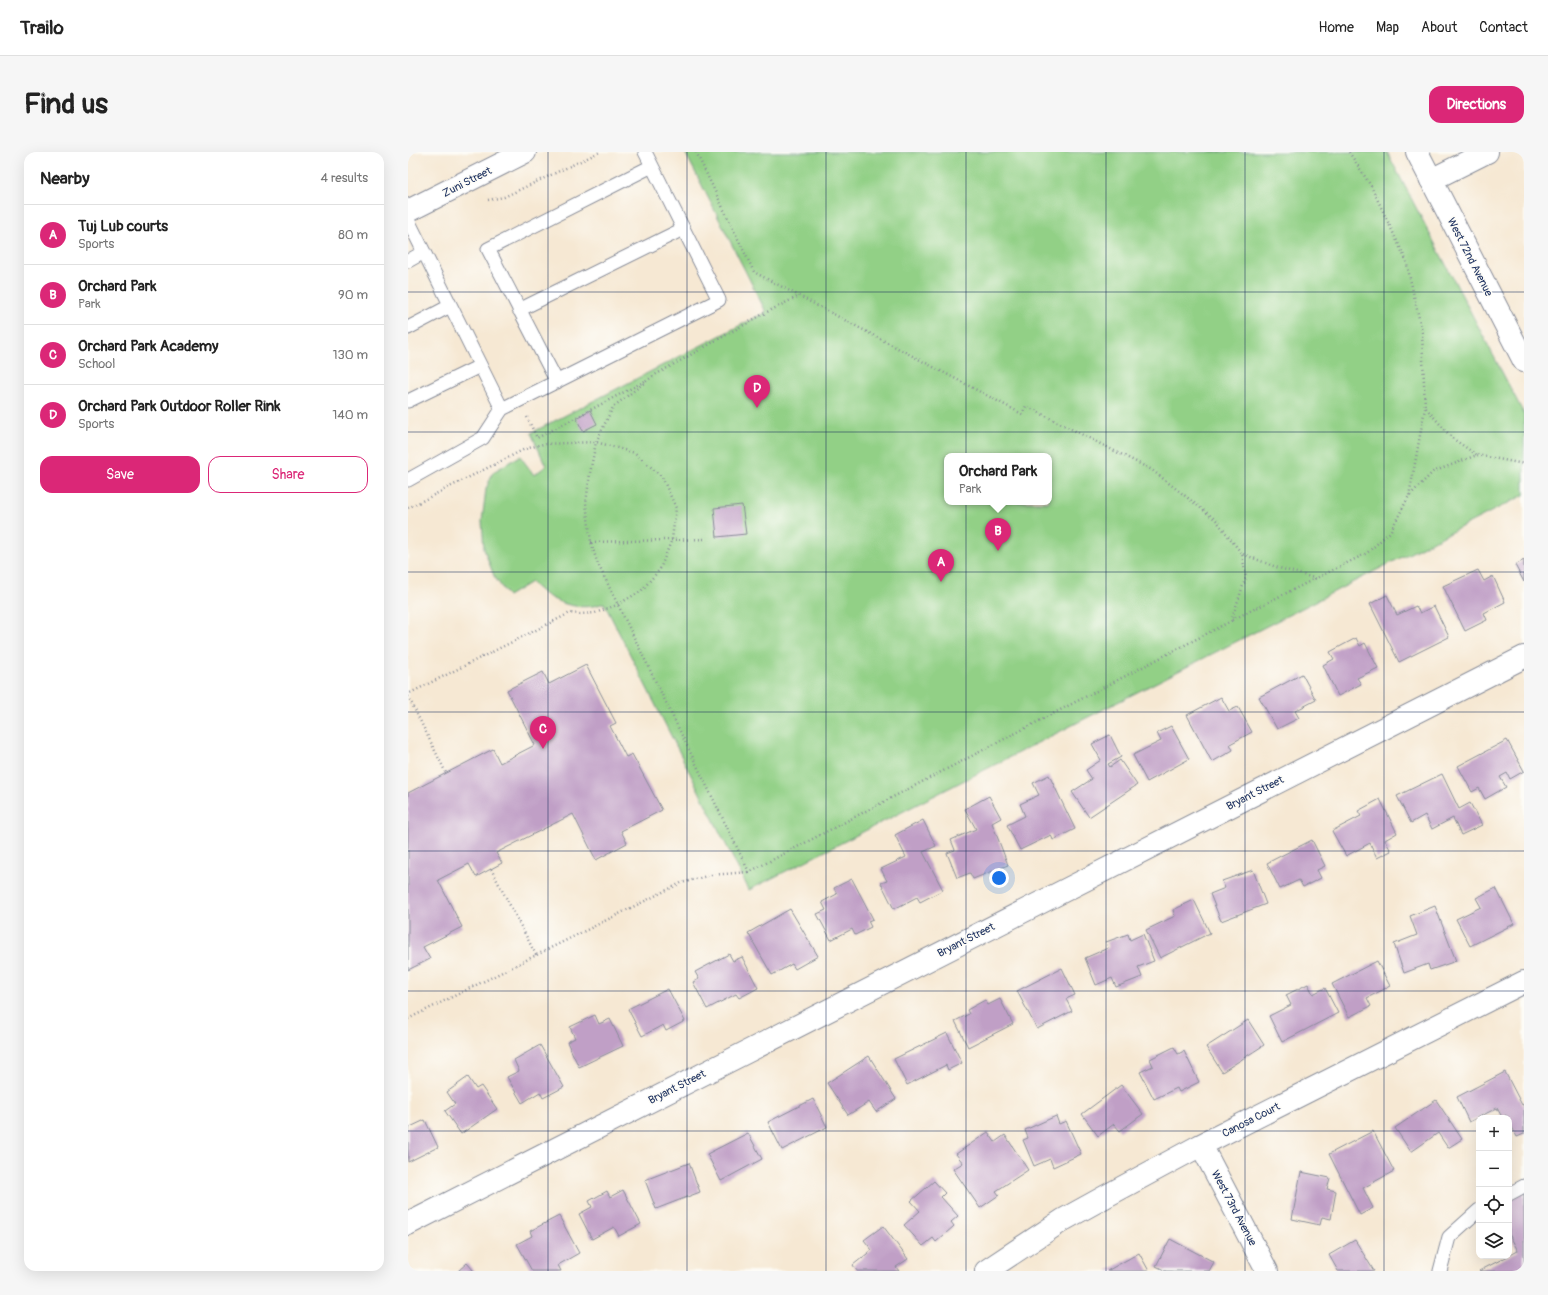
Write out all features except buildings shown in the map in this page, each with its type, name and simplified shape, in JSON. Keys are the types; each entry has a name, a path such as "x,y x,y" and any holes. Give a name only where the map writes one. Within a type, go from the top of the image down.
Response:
{"street":[{"name":"Zuni Street","path":"408,211 525,152"},
{"name":"West 72nd Avenue","path":"1417,152 1524,361"},
{"path":"1431,180 1487,152"},
{"name":"Bryant Street","path":"408,1224 1524,657"},
{"name":"Canosa Court","path":"986,1271 1063,1220 1201,1145 1524,982"},
{"name":"West 73rd Avenue","path":"1201,1145 1267,1271"}],"lane":[{"path":"408,480 483,438 502,410 719,300 645,152"},
{"path":"556,382 488,250 652,166"},
{"path":"408,220 502,410"},
{"path":"519,310 683,229"},
{"path":"408,261 424,252"},
{"path":"408,328 450,306"},
{"path":"408,401 480,366"},
{"path":"1512,1192 1524,1186"},
{"path":"1440,1271 1449,1237 1476,1213"}],"path":[{"path":"481,201 504,197 600,152"},
{"path":"696,152 754,272 1022,414 1026,406 1152,470 1216,520 1242,554 1246,577 1232,621"},
{"path":"1349,152 1371,186 1406,260 1422,332 1425,408 1409,496"},
{"path":"516,402 524,410 537,438 653,376 767,312 800,296"},
{"path":"653,376 613,408 596,442 586,503 592,542 597,562 617,605 749,872"},
{"path":"1425,408 1452,438 1477,455 1524,464"},
{"path":"408,508 525,449 543,444 596,442 635,453 662,477 676,508 672,540 660,569 641,591 617,605 595,612 580,614 570,613 408,695 446,773"},
{"path":"408,1018 681,883 711,875 749,872 1232,621 1368,554 1390,532 1409,496 1433,472 1477,455"},
{"path":"592,542 706,539"},
{"path":"1242,554 1276,567 1317,579"},
{"path":"491,869 536,955"}],"green space":[{"path":"685,152 1387,152 1524,414 1524,495 749,890 604,603 585,607 565,604 546,595 531,582 508,596 494,576 484,549 482,521 486,489 493,472 520,456 534,475 546,466 531,433 766,312"}],"place":[{"name":"Orchard Park Outdoor Roller Rink","path":"757,408"},
{"name":"Orchard Park","path":"998,551"},
{"name":"Tuj Lub courts","path":"941,582"},
{"name":"Orchard Park Academy","path":"543,749"}]}
